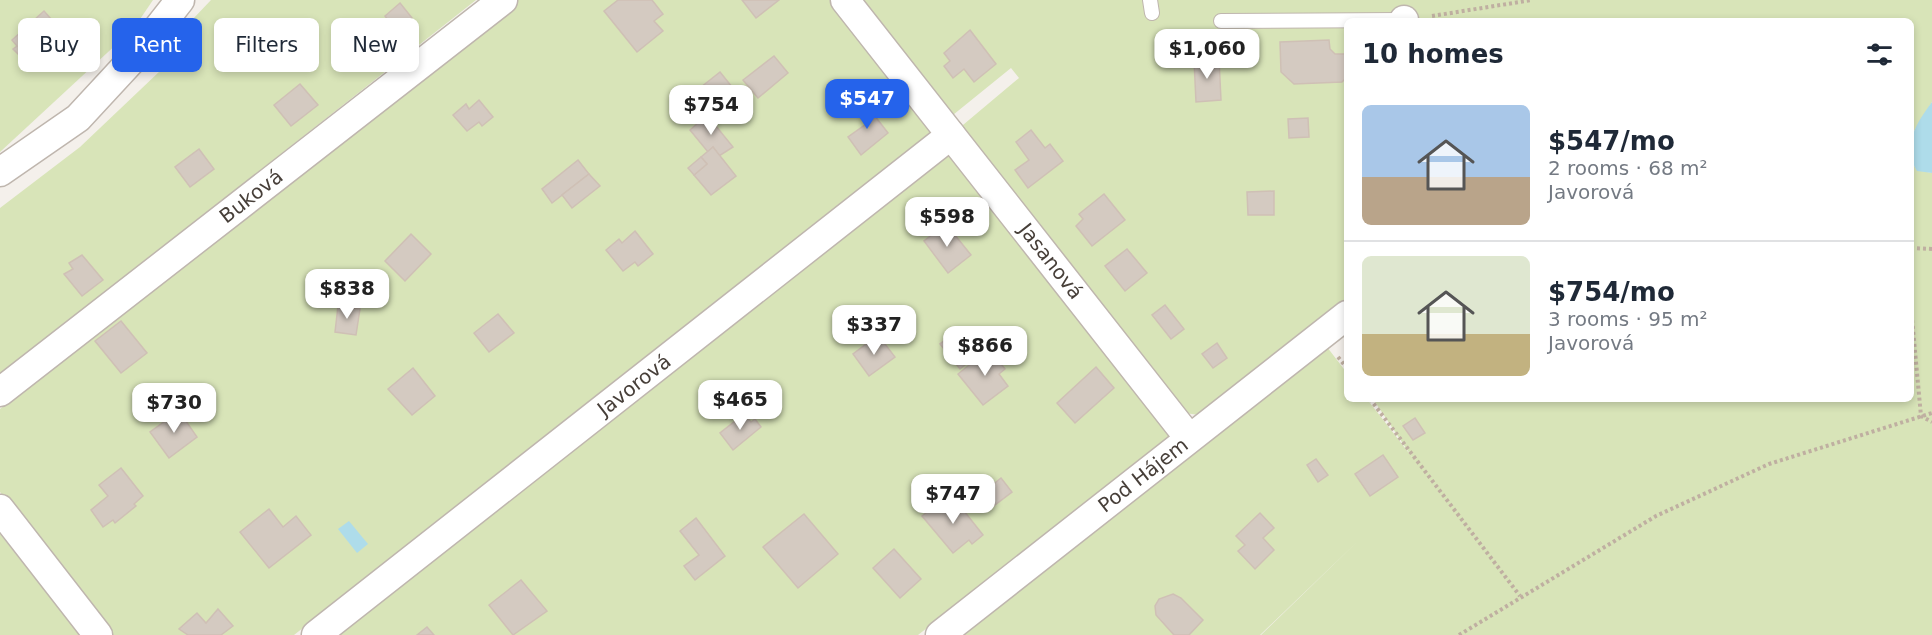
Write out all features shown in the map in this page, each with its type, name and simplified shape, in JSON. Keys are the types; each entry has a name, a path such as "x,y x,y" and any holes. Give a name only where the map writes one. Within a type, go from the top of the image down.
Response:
{"street":[{"path":"0,172 78,118 140,51 180,0"},
{"name":"Buková","path":"0,392 503,0"},
{"name":"Jasanová","path":"845,0 1189,438"},
{"name":"Javorová","path":"316,635 951,135"},
{"name":"Pod Hájem","path":"940,635 1344,317"},
{"path":"0,509 98,635"}],"lane":[{"path":"1221,21 1344,21"}],"path":[{"path":"1422,18 1532,0"},
{"path":"1914,248 1932,249"},
{"path":"1914,340 1921,416"},
{"path":"1372,402 1520,596"},
{"path":"1459,635 1520,596 1656,516 1769,464 1932,413"},
{"path":"1921,416 1932,422"}],"green space":[{"path":"0,0 153,0 141,18 112,18 112,48 100,59 100,18 18,18 18,72 86,72 0,152"},
{"path":"211,0 476,0 419,45 419,18 331,18 331,72 385,72 0,376 0,208 80,147 159,72 202,72 202,18 194,18"},
{"path":"515,0 838,0 939,127 294,635 112,635 0,492 0,409 286,186"},
{"path":"854,0 1932,0 1932,102 1914,131 1914,18 1344,18 1344,300 1199,415 1178,412 957,130 1019,78 1011,68 948,119"},
{"path":"954,148 1178,431 918,635 336,635"},
{"path":"1914,166 1917,170 1932,173 1932,635 1261,635 1360,539 1260,635 962,635 1327,347 1344,369 1344,402 1369,402 1412,457 1375,402 1914,402"},
{"path":"0,534 80,635 0,635"}],"water":[{"path":"1932,102 1932,173 1917,171 1914,166 1914,132"},
{"path":"349,521 368,544 357,553 338,529"}],"building":[{"path":"618,0 652,0 663,14 654,21 663,31 637,52 604,11"},
{"path":"742,0 779,0 756,18"},
{"path":"400,3 412,18 386,18 385,16"},
{"path":"44,11 50,18 36,18"},
{"path":"970,30 996,64 974,82 964,69 953,78 944,66 950,61 944,53"},
{"path":"18,35 18,54 13,49 17,46 12,40"},
{"path":"1329,40 1330,49 1335,54 1344,54 1344,80 1342,82 1294,84 1281,72 1280,42"},
{"path":"774,56 788,73 758,98 743,80"},
{"path":"1219,59 1221,100 1196,102 1194,60"},
{"path":"720,72 736,92 707,115 691,95"},
{"path":"300,84 318,105 291,126 274,105"},
{"path":"479,100 493,117 482,126 479,122 467,131 453,115 466,104 469,109"},
{"path":"864,102 888,133 861,155 848,137 866,124 854,110"},
{"path":"707,115 733,147 719,156 713,147 708,152 690,130"},
{"path":"1308,118 1309,137 1289,138 1288,119"},
{"path":"1031,130 1045,148 1050,144 1063,161 1028,188 1015,170 1029,160 1016,142"},
{"path":"713,147 736,176 711,195 694,175 707,164 701,157"},
{"path":"199,149 214,169 190,187 175,167"},
{"path":"701,157 707,164 694,175 688,168"},
{"path":"578,160 589,174 552,203 542,189"},
{"path":"589,174 600,186 572,208 562,195"},
{"path":"1274,191 1274,215 1248,215 1247,192"},
{"path":"1104,194 1125,220 1092,246 1076,226 1083,219 1079,214"},
{"path":"946,224 971,255 948,273 924,241"},
{"path":"635,231 653,254 638,266 635,262 623,271 606,250 619,239 622,243"},
{"path":"411,234 431,254 405,281 385,261"},
{"path":"1127,249 1147,273 1125,291 1105,266"},
{"path":"82,255 103,280 82,296 64,274 73,269 69,263"},
{"path":"1165,305 1184,329 1171,339 1152,315"},
{"path":"338,306 360,309 356,335 335,332"},
{"path":"498,314 514,333 489,352 474,333"},
{"path":"121,321 147,353 121,373 95,341"},
{"path":"962,327 982,351 960,369 940,344"},
{"path":"878,335 895,357 869,376 853,354"},
{"path":"1217,343 1227,358 1213,368 1202,354"},
{"path":"989,349 1005,369 999,374 1008,386 983,405 958,374"},
{"path":"1096,367 1114,388 1075,423 1057,403"},
{"path":"413,368 435,396 412,415 388,389"},
{"path":"179,411 197,437 169,458 150,432"},
{"path":"744,414 751,422 755,419 761,427 733,450 720,433"},
{"path":"1415,418 1425,433 1413,440 1403,426"},
{"path":"1383,455 1398,477 1370,496 1355,474"},
{"path":"1316,459 1328,475 1318,482 1307,465"},
{"path":"121,468 143,496 134,504 136,506 115,523 113,520 103,527 91,510 108,496 99,485"},
{"path":"1001,478 1012,492 991,508 980,495"},
{"path":"953,497 983,535 972,544 969,540 953,553 922,516 935,506 938,510"},
{"path":"269,509 283,527 296,516 311,535 269,568 240,532"},
{"path":"1260,513 1274,528 1263,538 1274,550 1255,569 1238,551 1245,545 1236,536"},
{"path":"804,514 838,554 798,588 763,547"},
{"path":"696,518 725,556 695,580 684,566 699,555 680,531"},
{"path":"894,549 921,579 900,598 873,568"},
{"path":"521,580 547,611 513,635 489,605"},
{"path":"1173,594 1181,598 1203,620 1189,635 1174,635 1156,615 1155,606 1159,599"},
{"path":"218,609 233,626 221,635 188,635 179,629 197,613 206,623"},
{"path":"427,627 434,635 417,635"}]}
